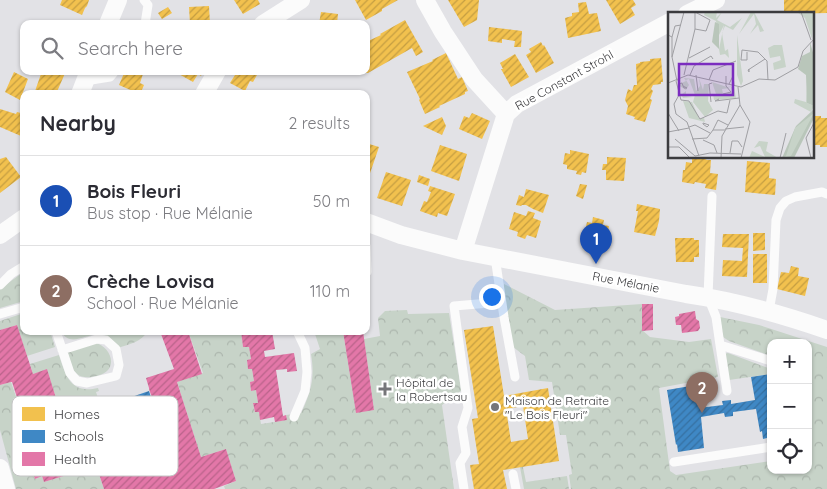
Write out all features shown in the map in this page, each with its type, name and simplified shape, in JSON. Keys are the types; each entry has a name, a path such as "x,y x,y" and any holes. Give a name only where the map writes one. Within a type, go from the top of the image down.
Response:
{"street":[{"path":"110,20 118,0"},
{"path":"269,20 301,0"},
{"path":"425,0 443,32 474,79 506,114"},
{"name":"Rue Constant Strohl","path":"463,251 506,114 517,104 668,23"},
{"path":"206,90 215,75"},
{"path":"0,235 20,221"},
{"name":"Rue Mélanie","path":"370,228 463,251 708,297 769,311 827,330"}],"lane":[{"path":"144,0 148,5 146,20"},
{"path":"84,82 110,77 112,75"},
{"path":"769,311 773,289 776,220 780,208 786,201 795,197 822,192 827,194"},
{"path":"712,196 708,297 716,317 727,391"},
{"path":"495,257 514,377"},
{"path":"0,285 20,268"},
{"path":"464,489 460,463 466,453 462,427 468,408 454,306 502,302"},
{"path":"0,314 20,309"},
{"path":"57,335 62,350 70,373 77,381 87,383 116,376 119,365 116,349 106,340 97,338 62,350"},
{"path":"294,417 305,391 307,372 305,348 299,335"},
{"path":"720,345 767,360"},
{"path":"674,462 767,448"},
{"path":"513,474 516,489"}],"green space":[{"path":"20,274 20,302 0,308 0,289"},
{"path":"504,284 555,310 642,304 642,330 650,337 689,342 711,339 718,377 659,388 670,471 676,475 767,462 767,474 812,474 812,342 827,347 827,489 571,489 569,475 572,474 566,435 560,435 552,382 529,380 525,356 513,347 503,292"},
{"path":"407,310 408,314 449,313 461,389 461,391 442,405 454,489 225,489 224,486 236,481 226,449 201,457 177,382 203,373 189,335 242,335 243,347 249,347 251,359 247,360 248,369 252,369 254,381 250,382 251,391 256,390 258,403 253,404 255,412 259,412 261,424 287,420 286,415 301,413 311,385 313,370 311,354 320,349 315,335 344,335 356,412 374,410 364,339 380,336 378,318 385,311"},
{"path":"20,314 20,334 17,325 0,330 0,321"},
{"path":"720,317 759,325 802,339 767,339 767,355 723,337"},
{"path":"20,335 51,335 55,347 27,356"},
{"path":"64,335 94,335 76,339"},
{"path":"103,335 145,335 131,344 118,348"},
{"path":"95,343 107,350 111,358 110,367 104,373 96,376 80,376 70,364 67,352"},
{"path":"728,353 767,368 767,375 729,380 724,354"},
{"path":"59,355 67,377 71,382 82,388 98,388 99,391 96,392 97,396 55,396 47,370 33,374 30,364"},
{"path":"11,382 16,396 12,396 12,474 0,430 0,385"},
{"path":"520,467 523,467 526,482 567,476 569,489 524,489"},
{"path":"12,476 34,476 35,479 42,476 44,482 64,476 100,476 104,489 16,489"}],"building: Homes":[{"path":"62,0 89,0 82,15 60,5"},
{"path":"234,0 258,0 260,4 243,14"},
{"path":"355,0 398,0 366,20"},
{"path":"448,0 479,0 477,20 464,27"},
{"path":"606,0 633,0 636,5 631,8 635,15 620,24"},
{"path":"784,0 827,0 827,13 784,12"},
{"path":"586,2 589,14 597,13 601,31 568,38 565,18 572,16 572,13 579,12 578,3"},
{"path":"209,6 210,20 190,20 189,7"},
{"path":"168,7 172,13 162,19 158,13"},
{"path":"321,12 338,14 337,20 320,20"},
{"path":"405,20 423,52 416,56 412,48 370,72 370,40"},
{"path":"489,27 522,31 521,47 514,47 515,41 502,39 502,43 488,41"},
{"path":"541,42 554,63 536,73 526,55 531,52 529,49"},
{"path":"446,53 458,79 462,77 468,91 425,114 407,72"},
{"path":"515,54 529,77 511,87 501,69 503,69 500,63"},
{"path":"661,58 663,82 653,85 651,89 653,91 650,99 652,100 645,122 634,119 635,117 626,114 628,106 625,100 628,89 632,91 634,85 637,85 636,64 650,61 650,59"},
{"path":"14,72 28,79 24,90 20,90 20,100 5,92"},
{"path":"41,75 64,75 58,90 35,90"},
{"path":"123,75 143,75 140,83 144,85 142,90 130,90 119,85"},
{"path":"181,75 197,75 193,82"},
{"path":"235,75 257,75 253,82 250,81 246,90 230,83"},
{"path":"0,109 16,114 17,112 20,113 20,136 0,127"},
{"path":"472,113 490,121 482,139 459,129 464,116 469,118"},
{"path":"814,116 827,118 827,147 820,147 820,145 814,145"},
{"path":"442,117 446,126 442,135 423,126"},
{"path":"370,144 379,147 370,173"},
{"path":"440,145 467,154 459,181 431,171"},
{"path":"570,150 589,154 586,173 576,174 577,171 567,169 567,165 563,164 565,153 570,154"},
{"path":"6,157 20,178 0,193 0,159"},
{"path":"607,157 626,158 624,181 606,180 606,170 602,170 603,164 607,164"},
{"path":"692,159 711,160 710,173 718,174 716,190 705,188 706,184 682,182 686,162 692,163"},
{"path":"747,161 770,163 769,178 776,179 775,195 745,192"},
{"path":"386,172 411,180 402,206 377,198"},
{"path":"419,175 430,179 428,186 417,182"},
{"path":"580,184 587,185 583,199 576,196"},
{"path":"430,186 455,194 447,216 438,213 437,217 420,211 424,201 427,202 431,192 428,191"},
{"path":"526,189 549,195 543,213 526,205 516,205 519,195 524,197"},
{"path":"637,204 660,209 655,236 634,232 638,211 636,211"},
{"path":"528,211 535,213 533,218 541,221 536,238 527,235 525,239 517,236 518,232 509,229 514,212 526,216"},
{"path":"593,217 604,220 603,225 609,226 605,250 582,245 587,222 592,223"},
{"path":"753,233 765,233 765,250 753,251"},
{"path":"723,234 749,234 747,277 722,276 723,260 742,261 743,248 722,247"},
{"path":"675,238 694,238 694,240 699,240 699,257 694,257 694,262 676,262"},
{"path":"753,254 767,254 767,283 753,283"},
{"path":"791,266 799,268 798,276 809,278 805,296 777,289 781,272 789,273"},
{"name":"Maison de Retraite \"Le Bois Fleuri\"","path":"493,326 504,396 548,388 559,461 503,470 507,489 474,489 470,465 479,464 472,419 478,418 464,330","holes":["523,406 528,439 511,442 506,409"]}],"building: Schools":[{"path":"767,375 767,438 763,439 762,431 760,432 756,409 733,412 733,416 725,417 724,413 701,417 704,448 678,452 667,390 696,385 699,408 723,405 722,401 731,400 731,404 755,400 751,377"},
{"path":"149,391 151,396 134,396"}],"building: Health":[{"path":"642,304 653,304 653,330 642,331"},
{"path":"695,311 700,328 698,331 682,333 681,325 676,325 675,317 679,316 679,314"},
{"path":"17,325 33,374 47,369 55,396 16,396 12,382 0,385 0,330"},
{"path":"161,335 189,335 202,374 177,382 201,457 226,449 236,481 214,489 104,489 100,476 178,476 178,396 151,396 146,378 174,369"},
{"path":"242,335 273,335 275,349 264,351 265,357 294,353 297,371 287,372 287,369 276,370 283,416 286,415 287,420 275,422 274,417 260,420 259,412 255,412 253,403 258,403 256,390 251,391 250,382 254,381 252,369 248,369 247,360 251,359 249,347 243,347"},
{"path":"344,335 364,335 374,410 356,413"},
{"path":"42,476 64,476 44,482"}],"place":[{"name":"Bois Fleuri","path":"596,264"},
{"name":"Hôpital de la Robertsau","path":"385,389"},
{"name":"Maison de Retraite \"Le Bois Fleuri\"","path":"495,407"},
{"name":"Crèche Lovisa","path":"702,413"}]}
